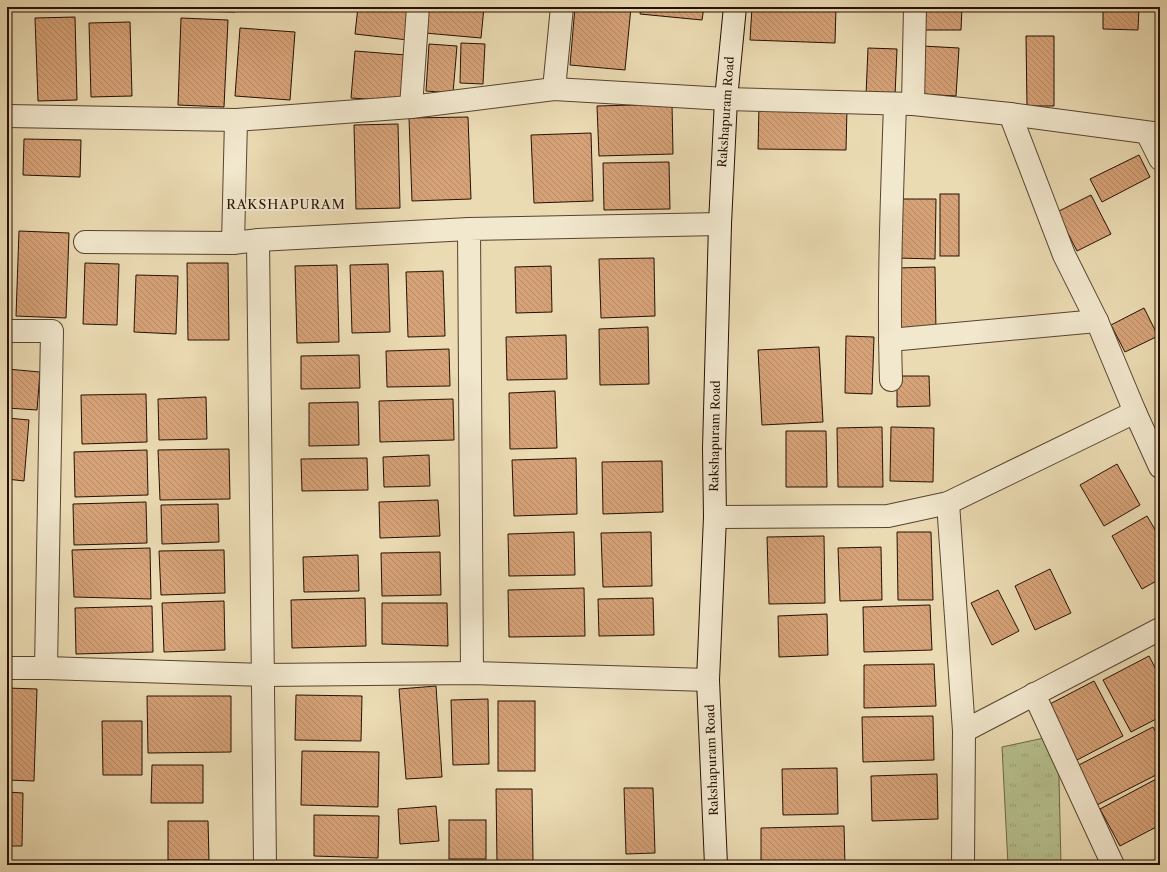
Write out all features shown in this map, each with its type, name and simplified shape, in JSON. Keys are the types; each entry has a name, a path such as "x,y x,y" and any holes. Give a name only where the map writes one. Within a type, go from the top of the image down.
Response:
{"street":[{"path":"411,107 418,7"},
{"path":"554,89 562,7"},
{"name":"Rakshapuram Road","path":"716,865 708,680 714,517 714,450 720,224 726,100 734,7"},
{"path":"891,380 890,263 904,104 915,7"},
{"path":"7,116 236,120 411,107 554,89 726,100 904,104 1010,114 1154,133 1160,159"},
{"path":"1010,114 1064,255 1097,321 1160,467"},
{"path":"232,243 236,120"},
{"path":"84,242 232,243 258,240 469,228 720,224"},
{"path":"469,228 472,673"},
{"path":"258,240 265,865"},
{"path":"890,340 1097,321"},
{"path":"7,331 52,331 46,668"},
{"path":"714,517 888,516 948,503 1135,412"},
{"path":"948,503 964,731 963,865"},
{"path":"964,731 1160,629"},
{"path":"7,668 263,675 472,673 708,680"},
{"path":"1034,694 1113,865"}],"green space":[{"path":"1058,735 1061,865 1008,865 1002,747"}],"building":[{"path":"142,7 183,7 183,9"},
{"path":"192,7 235,7 235,12 192,11"},
{"path":"358,7 412,7 408,40 355,34"},
{"path":"427,7 484,7 481,38 425,33"},
{"path":"575,7 631,7 625,70 570,65"},
{"path":"641,7 704,7 702,20 640,14"},
{"path":"752,7 836,7 835,43 750,40"},
{"path":"924,7 962,7 961,30 924,30"},
{"path":"1103,7 1139,7 1138,30 1103,29"},
{"path":"75,17 77,100 38,101 35,18"},
{"path":"181,18 228,20 224,107 178,105"},
{"path":"130,22 132,96 91,97 89,23"},
{"path":"240,28 295,32 290,100 235,96"},
{"path":"1026,36 1054,36 1054,106 1027,106"},
{"path":"461,43 485,44 483,84 460,83"},
{"path":"429,44 457,46 453,93 426,91"},
{"path":"922,46 959,48 956,96 919,94"},
{"path":"868,48 897,49 895,96 866,95"},
{"path":"355,51 406,55 402,101 351,98"},
{"path":"672,104 673,154 599,156 597,106"},
{"path":"759,106 847,108 846,150 758,149"},
{"path":"468,117 471,199 412,201 409,118"},
{"path":"398,124 400,208 356,209 354,125"},
{"path":"591,133 593,201 534,203 531,135"},
{"path":"24,139 81,140 80,177 23,175"},
{"path":"1139,155 1150,177 1102,202 1090,179"},
{"path":"669,162 670,209 604,210 603,163"},
{"path":"940,194 959,194 959,256 940,256"},
{"path":"1091,195 1111,234 1077,251 1057,212"},
{"path":"899,199 936,199 935,259 898,258"},
{"path":"19,231 69,233 66,318 16,316"},
{"path":"654,258 655,316 601,318 599,259"},
{"path":"85,263 119,264 117,325 83,324"},
{"path":"187,263 228,263 229,340 188,340"},
{"path":"388,264 390,332 352,333 350,265"},
{"path":"337,265 339,342 297,343 295,266"},
{"path":"551,266 552,312 516,313 515,267"},
{"path":"935,267 936,332 898,333 897,268"},
{"path":"443,271 445,336 408,337 406,272"},
{"path":"136,275 178,276 176,334 134,332"},
{"path":"1144,308 1158,336 1125,352 1111,325"},
{"path":"648,327 649,384 600,385 599,329"},
{"path":"566,335 567,379 507,380 506,337"},
{"path":"846,336 874,337 872,394 845,393"},
{"path":"819,347 823,422 762,425 758,350"},
{"path":"449,349 450,386 387,387 386,351"},
{"path":"359,355 360,388 301,389 301,356"},
{"path":"7,369 40,372 37,410 7,408"},
{"path":"897,376 929,376 930,406 897,407"},
{"path":"555,391 557,448 510,449 509,393"},
{"path":"146,394 147,442 82,444 81,395"},
{"path":"206,397 207,439 159,440 158,399"},
{"path":"453,399 454,440 380,442 379,401"},
{"path":"358,402 359,445 309,446 309,403"},
{"path":"7,418 29,420 24,481 7,479"},
{"path":"882,427 883,487 838,487 837,428"},
{"path":"891,427 934,428 933,482 890,481"},
{"path":"786,431 826,431 827,487 786,487"},
{"path":"229,449 230,499 160,500 158,450"},
{"path":"147,450 148,495 75,497 74,452"},
{"path":"429,455 430,486 384,487 383,457"},
{"path":"367,458 368,490 302,491 301,459"},
{"path":"576,458 577,514 514,516 512,460"},
{"path":"662,461 663,512 603,514 602,462"},
{"path":"1117,464 1140,505 1104,526 1080,485"},
{"path":"438,500 440,536 380,538 379,502"},
{"path":"146,502 147,543 74,545 73,504"},
{"path":"218,504 219,542 162,544 161,505"},
{"path":"1147,516 1160,538 1160,579 1142,589 1112,536"},
{"path":"574,532 575,575 509,576 508,534"},
{"path":"651,532 652,586 603,587 601,533"},
{"path":"897,532 931,532 933,600 898,600"},
{"path":"824,536 825,603 769,604 767,537"},
{"path":"881,547 882,600 840,601 838,548"},
{"path":"150,548 151,599 74,597 72,550"},
{"path":"224,550 225,593 161,595 159,551"},
{"path":"440,552 441,595 382,596 381,553"},
{"path":"358,555 359,591 304,592 303,557"},
{"path":"1050,569 1071,613 1035,630 1015,586"},
{"path":"584,588 585,636 509,637 508,590"},
{"path":"998,590 1019,631 992,645 971,603"},
{"path":"365,598 366,646 292,648 291,600"},
{"path":"653,598 654,635 599,636 598,599"},
{"path":"224,601 225,650 164,652 162,603"},
{"path":"382,603 447,603 448,646 382,644"},
{"path":"930,605 932,650 864,652 863,607"},
{"path":"152,606 153,652 76,654 75,608"},
{"path":"827,614 828,655 779,657 778,616"},
{"path":"1149,656 1160,677 1160,717 1131,732 1103,680"},
{"path":"934,664 936,706 864,708 864,665"},
{"path":"1094,681 1123,736 1077,760 1048,705"},
{"path":"436,686 442,777 406,779 399,689"},
{"path":"7,688 37,689 34,781 7,780"},
{"path":"296,695 362,696 361,741 295,740"},
{"path":"147,696 231,696 231,752 148,753"},
{"path":"488,699 489,764 453,765 451,700"},
{"path":"498,701 535,701 535,771 498,771"},
{"path":"933,716 934,760 863,762 862,717"},
{"path":"102,721 142,721 142,775 103,775"},
{"path":"1153,727 1160,740 1160,773 1093,807 1073,768"},
{"path":"302,751 379,752 378,807 301,805"},
{"path":"152,765 203,765 203,803 151,803"},
{"path":"837,768 838,814 783,815 782,769"},
{"path":"937,774 938,819 872,821 871,776"},
{"path":"1160,777 1160,825 1120,846 1100,809"},
{"path":"624,788 653,788 655,853 626,854"},
{"path":"496,789 532,789 533,861 497,862"},
{"path":"7,792 23,793 22,846 7,846"},
{"path":"436,806 439,841 400,844 398,809"},
{"path":"314,815 379,816 378,858 314,856"},
{"path":"449,820 486,820 486,859 449,859"},
{"path":"168,821 208,821 209,860 168,860"},
{"path":"844,826 845,865 761,865 761,828"}],"district":[{"name":"RAKSHAPURAM","path":"286,204"}]}
